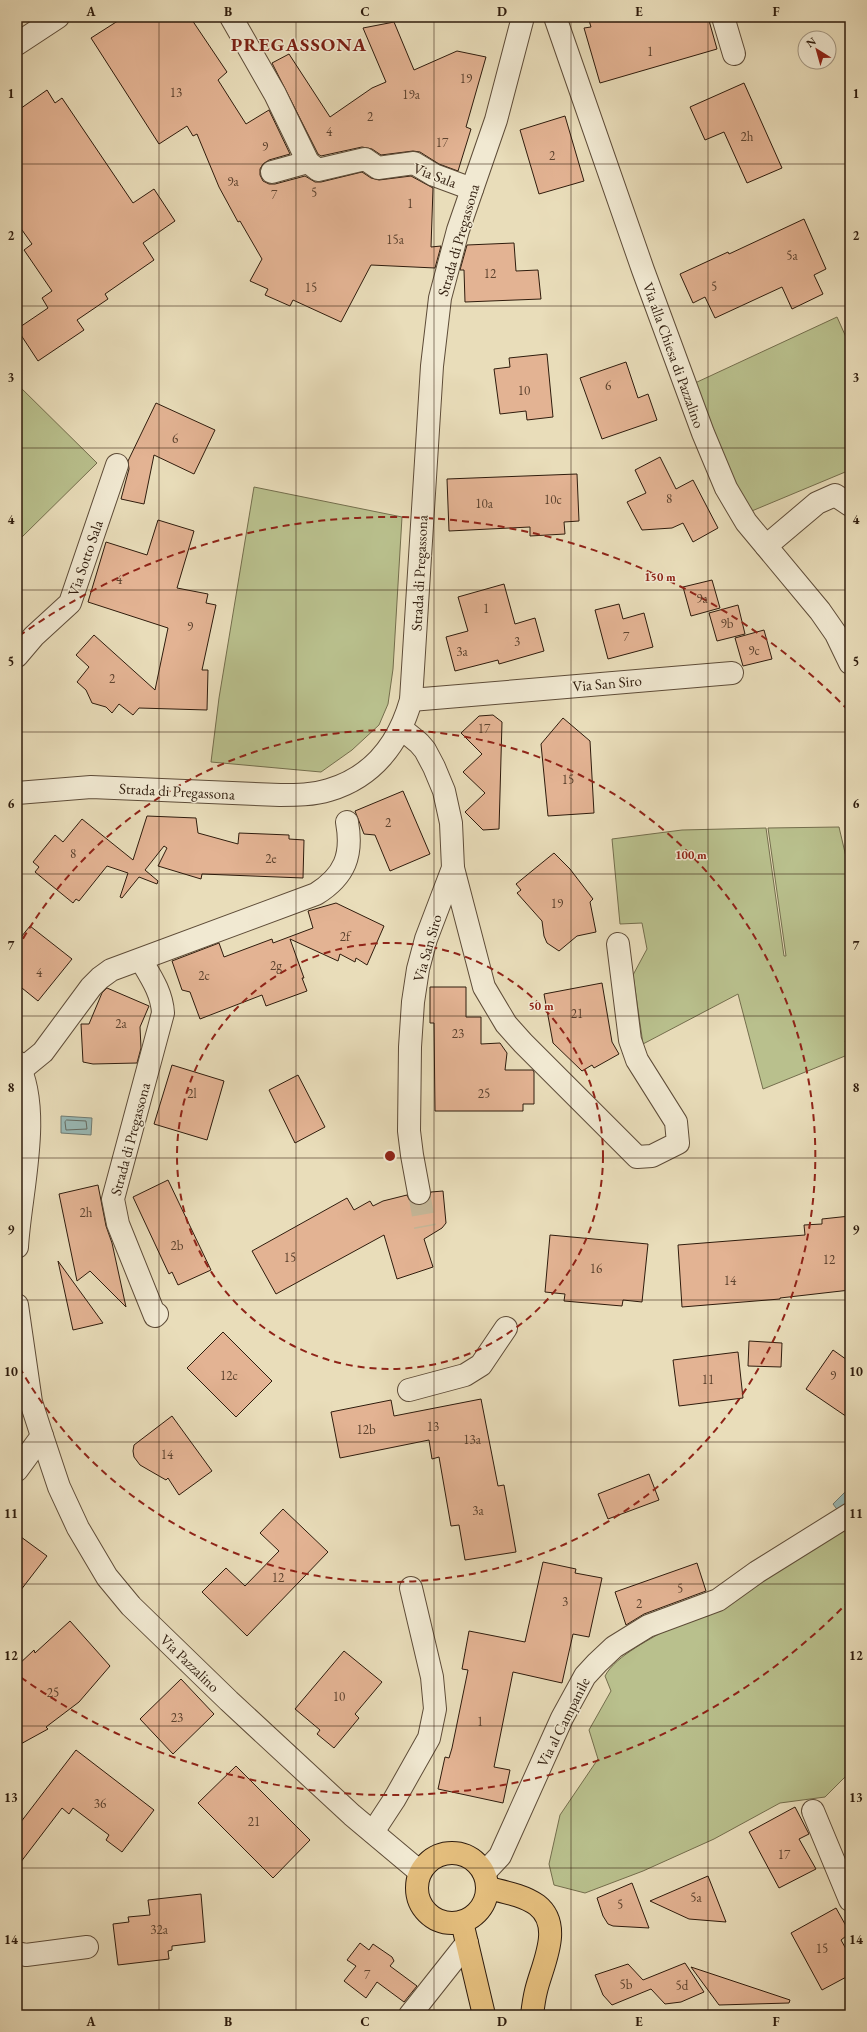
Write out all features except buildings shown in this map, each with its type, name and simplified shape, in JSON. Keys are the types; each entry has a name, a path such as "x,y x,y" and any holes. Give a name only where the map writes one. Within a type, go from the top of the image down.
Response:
{"main road":[{"path":"465,1932 452,1924 441,1922 432,1918 424,1911 416,1892 420,1872 427,1862 436,1856 447,1852 458,1853 469,1857 478,1863 486,1880 486,1899 480,1909 472,1917 465,1932 484,2015"},
{"path":"486,1880 536,1905 548,1918 550,1930 549,1946 535,1992 532,2015"}],"street":[{"path":"231,17 275,94 308,162 272,172"},
{"name":"Strada di Pregassona","path":"17,793 50,789 91,787 280,796 309,794 342,786 365,772 387,751 402,729 411,700 435,334 446,268 496,120 523,17"},
{"name":"Via alla Chiesa di Pazzalino","path":"555,17 643,270 703,433 726,488 736,509 820,610 836,634 850,663"},
{"path":"723,17 734,54"},
{"path":"17,44 49,19"},
{"name":"Via Sala","path":"308,162 318,170 365,159 378,168 414,163 434,175 472,189"},
{"name":"Via Sotto Sala","path":"17,656 34,636 70,603 117,464"},
{"path":"766,546 817,503 835,495 850,505"},
{"name":"Via San Siro","path":"411,700 732,673"},
{"name":"Via San Siro","path":"402,729 420,743 425,750 444,791 451,823 453,868 426,940 418,969 413,1002 410,1047 409,1132 419,1188"},
{"path":"17,1247 18,1220 27,1160 28,1118 24,1082 19,1066 43,1052 91,987 100,978 123,965 141,960 316,894 327,887 336,878 344,866 349,850 347,822"},
{"path":"453,868 479,973 493,1004 506,1024 522,1043 637,1157 652,1156 678,1143 676,1122 637,1060 630,1040 618,944"},
{"name":"Strada di Pregassona","path":"141,960 159,991 163,1002 163,1013 113,1199 118,1224 155,1316 157,1314"},
{"path":"17,1305 24,1402"},
{"path":"409,1390 465,1374 481,1365 506,1328"},
{"name":"Via Pazzalino","path":"24,1402 42,1436 59,1486 78,1528 112,1583 131,1606 224,1696 373,1832 420,1872"},
{"path":"17,1470 42,1436"},
{"name":"Via al Campanile","path":"486,1880 500,1856 562,1718 585,1676 597,1663 614,1647 648,1626 707,1606 718,1600 757,1572 850,1514"},
{"path":"373,1832 394,1800 429,1738 435,1709 432,1677 411,1588"},
{"path":"813,1811 850,1900"},
{"path":"410,2015 465,1932"},
{"path":"17,1953 26,1955 87,1947"}],"green space":[{"path":"837,317 850,346 850,470 747,513 695,383"},
{"path":"17,384 97,463 22,537 17,533"},
{"path":"254,487 402,517 393,669 388,704 379,725 352,750 321,772 211,762 219,698"},
{"path":"839,827 850,874 850,1038 845,1041 850,1054 763,1089 738,994 643,1044 633,975 647,949 642,923 620,924 612,839 682,830 766,828 784,956 786,956 768,828"},
{"path":"850,1524 850,1772 825,1797 780,1803 714,1839 643,1871 585,1893 554,1885 549,1864 560,1815 598,1759 589,1730 611,1691 605,1676 610,1668 626,1654 646,1642 761,1574"}],"water":[{"path":"61,1116 92,1118 91,1135 61,1133"},
{"path":"850,1487 850,1504 839,1512 833,1504"}],"tunnel":[{"path":"419,1193 425,1227"}],"district":[{"name":"PREGASSONA","path":"299,44"}]}
